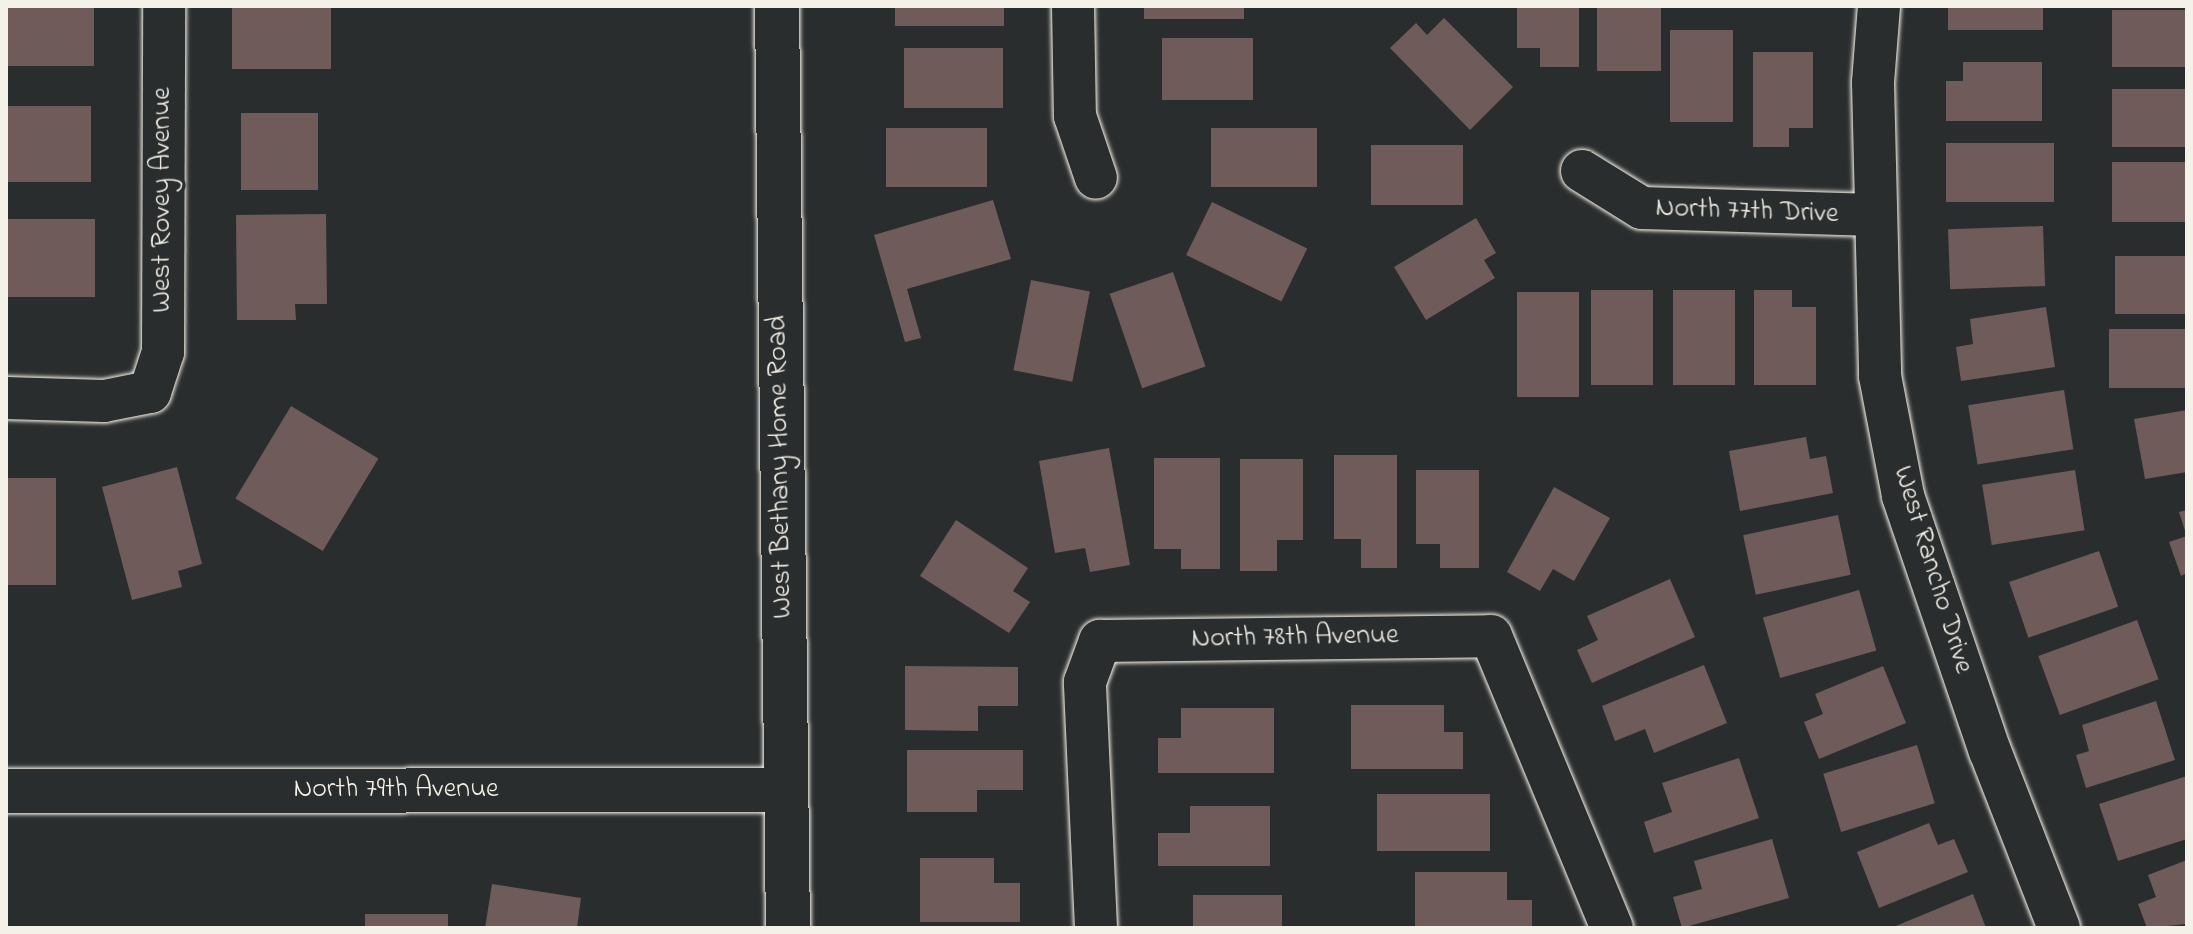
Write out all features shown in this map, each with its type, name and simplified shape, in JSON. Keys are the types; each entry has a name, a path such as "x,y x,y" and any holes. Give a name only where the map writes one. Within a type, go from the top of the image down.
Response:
{"main road":[{"name":"West Bethany Home Road","path":"777,6 788,928"},
{"name":"North 79th Avenue","path":"6,791 785,790"}],"street":[{"name":"West Rovey Avenue","path":"6,398 104,401 150,392 163,352 164,6"},
{"path":"1073,6 1075,116 1096,178"},
{"name":"West Rancho Drive","path":"1879,6 1873,83 1880,376 1903,496 1990,751 2059,928"},
{"name":"North 77th Drive","path":"1582,171 1642,208 1875,215"},
{"name":"North 78th Avenue","path":"1096,928 1085,682 1100,641 1491,636 1612,928"}],"building":[{"path":"6,6 94,6 94,66 6,66"},
{"path":"232,6 331,6 331,69 232,69"},
{"path":"895,6 1004,6 1004,26 895,26"},
{"path":"1144,6 1244,6 1244,19 1144,19"},
{"path":"1517,6 1579,6 1579,67 1540,67 1540,48 1517,48"},
{"path":"1597,6 1661,6 1661,71 1597,71"},
{"path":"1948,6 2043,6 2043,30 1948,30"},
{"path":"2112,10 2187,10 2187,67 2112,67"},
{"path":"1444,18 1513,87 1470,130 1390,48 1416,23 1427,35"},
{"path":"1670,30 1733,30 1733,122 1670,122"},
{"path":"1162,38 1253,38 1253,100 1162,100"},
{"path":"904,48 1003,48 1003,108 904,108"},
{"path":"1753,52 1813,52 1813,128 1789,128 1789,147 1753,147"},
{"path":"1963,62 2042,62 2042,121 1946,121 1946,81 1963,81"},
{"path":"2112,89 2187,89 2187,147 2112,147"},
{"path":"6,106 91,106 91,182 6,182"},
{"path":"241,113 318,113 318,190 241,190"},
{"path":"886,128 987,128 987,187 886,187"},
{"path":"1211,128 1317,128 1317,187 1211,187"},
{"path":"1946,143 2054,143 2054,202 1946,202"},
{"path":"1371,145 1463,145 1463,205 1371,205"},
{"path":"2112,162 2187,162 2187,222 2112,222"},
{"path":"993,200 1011,259 907,289 921,338 905,342 874,235"},
{"path":"1212,202 1307,248 1281,301 1186,255"},
{"path":"326,214 327,304 295,304 296,320 237,320 236,215"},
{"path":"1476,218 1496,253 1484,260 1495,278 1426,320 1394,267"},
{"path":"6,219 95,219 95,297 6,297"},
{"path":"2043,226 2045,286 1950,289 1948,229"},
{"path":"2115,256 2187,256 2187,314 2115,314"},
{"path":"1173,272 1206,367 1142,388 1110,294"},
{"path":"1031,280 1090,291 1072,382 1013,370"},
{"path":"1591,290 1653,290 1653,385 1591,385"},
{"path":"1673,290 1735,290 1735,385 1673,385"},
{"path":"1754,290 1792,290 1792,307 1816,307 1816,385 1754,385"},
{"path":"1517,292 1579,292 1579,397 1517,397"},
{"path":"2046,307 2055,367 1961,381 1956,347 1973,344 1970,319"},
{"path":"2109,329 2187,329 2187,388 2109,388"},
{"path":"2064,390 2073,449 1978,464 1968,405"},
{"path":"291,406 378,459 323,551 235,499"},
{"path":"2187,410 2187,472 2145,479 2134,419"},
{"path":"1806,437 1810,459 1826,456 1833,493 1740,511 1729,451"},
{"path":"1109,448 1130,565 1090,572 1085,548 1055,553 1039,461"},
{"path":"1334,455 1397,455 1397,568 1361,568 1361,539 1334,539"},
{"path":"1154,458 1220,458 1220,569 1181,569 1181,549 1154,549"},
{"path":"1240,459 1303,459 1303,540 1277,540 1277,571 1240,571"},
{"path":"177,467 202,564 178,571 182,587 132,600 102,487"},
{"path":"1416,470 1479,470 1479,568 1440,568 1440,544 1416,544"},
{"path":"2075,470 2085,530 1992,545 1982,485"},
{"path":"6,478 56,478 56,585 6,585"},
{"path":"1554,487 1610,518 1574,581 1553,569 1540,591 1507,572"},
{"path":"2187,510 2187,534 2186,534 2179,512"},
{"path":"1838,515 1851,575 1756,595 1743,535"},
{"path":"956,520 1028,568 1013,591 1030,602 1009,633 920,576"},
{"path":"2187,536 2187,573 2181,576 2169,542"},
{"path":"2099,551 2118,607 2028,638 2009,582"},
{"path":"1670,579 1695,637 1592,683 1577,650 1598,640 1587,616"},
{"path":"1859,590 1876,651 1780,678 1763,618"},
{"path":"2137,620 2159,679 2060,715 2038,656"},
{"path":"1704,665 1727,723 1654,753 1645,729 1615,741 1602,706"},
{"path":"905,666 1018,667 1018,706 978,706 978,731 905,730"},
{"path":"1883,666 1906,723 1819,759 1804,722 1823,714 1815,694"},
{"path":"2156,701 2175,760 2086,788 2076,755 2089,751 2082,725"},
{"path":"1351,705 1444,705 1444,732 1463,732 1463,769 1351,769"},
{"path":"1181,708 1274,708 1274,773 1158,773 1158,738 1181,738"},
{"path":"1917,745 1935,803 1841,832 1823,774"},
{"path":"907,750 1023,750 1023,790 977,790 977,812 907,812"},
{"path":"1739,758 1759,818 1654,853 1644,822 1672,812 1662,783"},
{"path":"2187,776 2187,839 2118,861 2099,804"},
{"path":"1377,794 1490,794 1490,851 1377,851"},
{"path":"1190,806 1270,806 1270,866 1158,866 1158,833 1190,833"},
{"path":"1929,823 1938,845 1954,839 1968,872 1879,908 1857,852"},
{"path":"1772,839 1789,898 1682,928 1673,897 1702,889 1694,861"},
{"path":"920,858 994,858 994,883 1020,883 1020,922 920,922"},
{"path":"2187,860 2187,924 2147,928 2138,904 2156,897 2148,875"},
{"path":"1415,872 1507,872 1507,900 1532,900 1532,928 1415,928"},
{"path":"492,884 581,898 577,928 485,928"},
{"path":"1973,894 1986,928 1891,928"},
{"path":"1193,895 1282,895 1282,928 1193,928"},
{"path":"365,914 448,914 448,928 365,928"}]}
